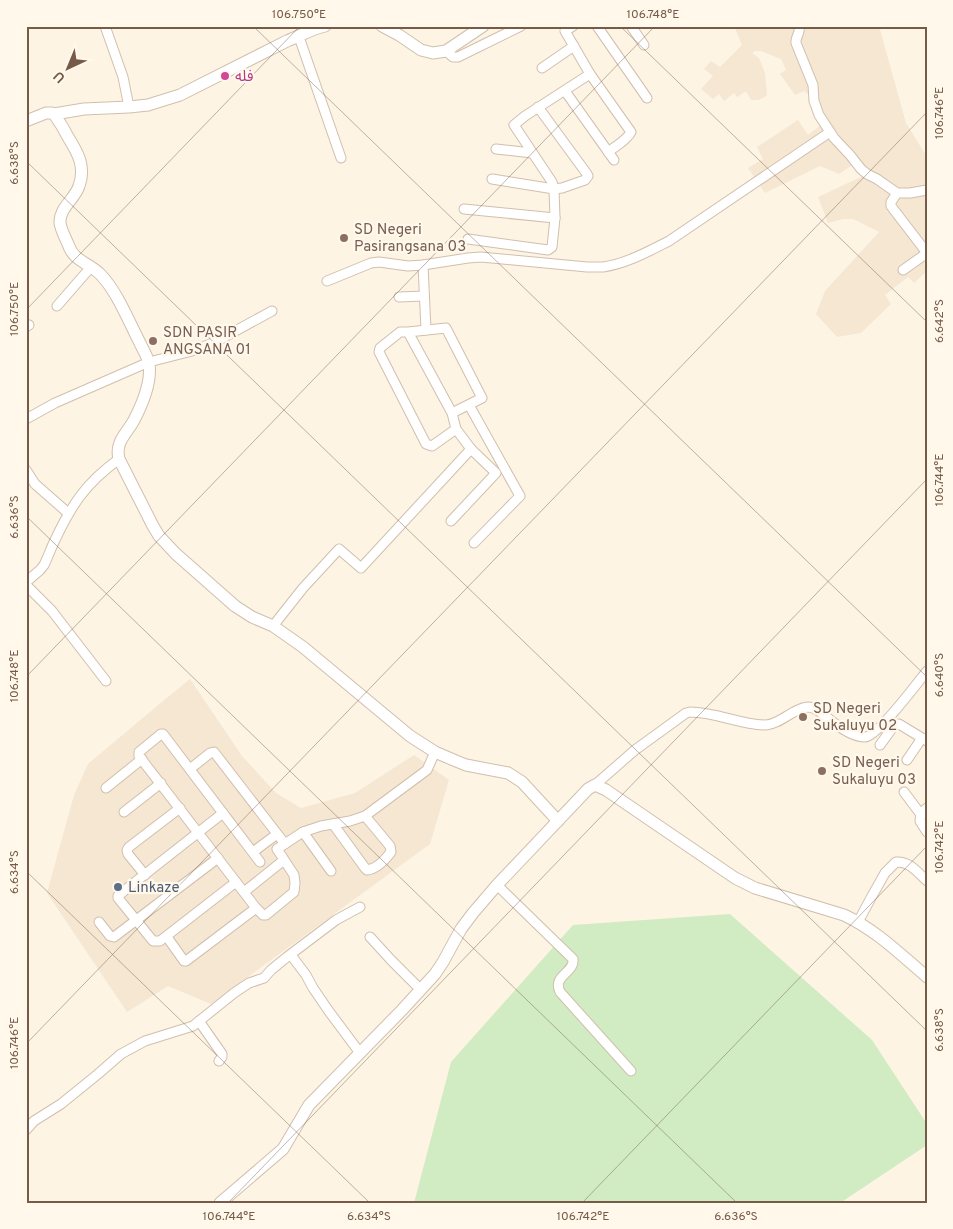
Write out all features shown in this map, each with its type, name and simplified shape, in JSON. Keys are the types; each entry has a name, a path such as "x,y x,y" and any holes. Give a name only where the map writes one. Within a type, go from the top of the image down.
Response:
{"street":[{"path":"105,26 123,77 128,107"},
{"path":"26,122 46,113 54,114 84,109 148,105 180,95 287,41 313,29 325,26"},
{"path":"382,26 399,34 421,50 433,53 446,51 483,26"},
{"path":"446,51 453,57 458,57 521,26"},
{"path":"597,26 647,98"},
{"path":"632,26 644,45"},
{"path":"799,26 800,30 796,38 797,46 813,85 813,97 816,107 830,132 864,172 897,193 927,190"},
{"path":"566,28 590,74 631,132 628,137 608,152"},
{"path":"299,37 341,158"},
{"path":"542,68 574,46"},
{"path":"468,239 548,250 552,247 555,218 552,182 514,125 538,107 590,74"},
{"path":"565,90 614,160"},
{"path":"492,179 554,189 585,180 588,176 538,107"},
{"path":"54,114 77,152 82,165 79,187 62,212 60,221 70,250 79,260 91,267 104,279 118,300 149,362 150,375 145,396 134,420 118,444 117,450 119,459 153,526 176,554 243,611 273,626 314,655 410,736 435,752 456,762 508,773 522,782 558,821"},
{"path":"327,281 371,263 379,262 408,266 481,257 587,267 616,264 652,250 675,237 830,132"},
{"path":"496,149 532,152"},
{"path":"897,193 891,202 891,206 927,253 903,270"},
{"path":"464,208 555,218"},
{"path":"423,265 426,330"},
{"path":"57,306 91,267"},
{"path":"399,297 424,296"},
{"path":"26,419 55,403 149,362 196,350 272,310"},
{"path":"452,414 482,398 446,328 400,332 380,348 379,352 426,444 432,446 456,429"},
{"path":"408,332 452,414 456,429 471,449 496,473 510,478"},
{"path":"468,405 520,496 474,543"},
{"path":"273,626 303,588 340,549 361,568 471,449"},
{"path":"106,681 52,611 26,584 44,565 68,513 85,489 94,479 119,459"},
{"path":"26,470 35,484 68,513"},
{"path":"451,521 496,473"},
{"path":"220,1203 283,1148 309,1105 435,974 466,921 497,884 588,789 634,750 690,712 765,725 778,722 808,707 817,710 839,727 855,736 866,738 898,708 927,671"},
{"path":"880,745 896,724 899,724 924,740 907,760"},
{"path":"260,862 162,733 139,752 142,759 256,908 263,915 266,915 294,892 294,876 277,849 303,832 365,816 427,770 435,752"},
{"path":"190,769 214,752 284,844"},
{"path":"106,788 142,759"},
{"path":"124,812 161,783"},
{"path":"595,784 735,878 755,888 844,915 858,922 879,936 927,977"},
{"path":"904,792 919,812 924,810"},
{"path":"145,875 128,854 129,847 180,808"},
{"path":"924,810 920,821 927,832"},
{"path":"223,813 118,896 118,898 152,941 160,941 236,882"},
{"path":"333,824 365,868 371,870 391,852 390,846 365,816"},
{"path":"303,832 331,871"},
{"path":"253,852 277,834"},
{"path":"99,922 110,936 114,937 218,858"},
{"path":"244,892 284,860"},
{"path":"858,922 885,873 896,862 902,862 911,866 927,882"},
{"path":"497,884 572,959 572,966 558,981 560,992 631,1071"},
{"path":"26,1130 34,1121 69,1098 121,1054 145,1041 192,1026 249,983 264,978 271,970 336,920 360,907"},
{"path":"167,937 184,961 186,961 256,908"},
{"path":"370,937 421,990"},
{"path":"291,955 360,1053"},
{"path":"200,1021 222,1054 222,1058 219,1061"}],"shaded area":[{"path":"734,26 879,26 906,123 927,157 927,271 914,283 908,277 885,295 891,304 861,333 837,337 816,314 825,291 879,232 853,219 843,219 828,223 818,197 863,176 854,164 839,174 820,166 765,193 748,168 763,159 757,147 798,120 808,135 822,124 808,94 804,91 795,95 780,74 786,70 781,59 761,51 755,51 753,54 759,58 765,73 767,95 763,98 751,100 746,91 737,97 734,93 724,101 719,94 713,99 701,89 713,76 704,69 711,61 720,67 742,45"},
{"path":"190,679 242,756 276,793 301,808 355,793 414,755 449,780 430,844 211,1004 168,986 127,1012 47,893 74,795 88,764"}],"green space":[{"path":"730,914 872,1040 927,1124 927,1145 840,1203 414,1203 451,1062 573,925"}],"place":[{"name":"فله","path":"225,76"},
{"name":"SD Negeri Pasirangsana 03","path":"344,238"},
{"name":"SDN PASIR ANGSANA 01","path":"153,341"},
{"name":"SD Negeri Sukaluyu 02","path":"803,717"},
{"name":"SD Negeri Sukaluyu 03","path":"822,771"},
{"name":"Linkaze","path":"118,887"}]}
